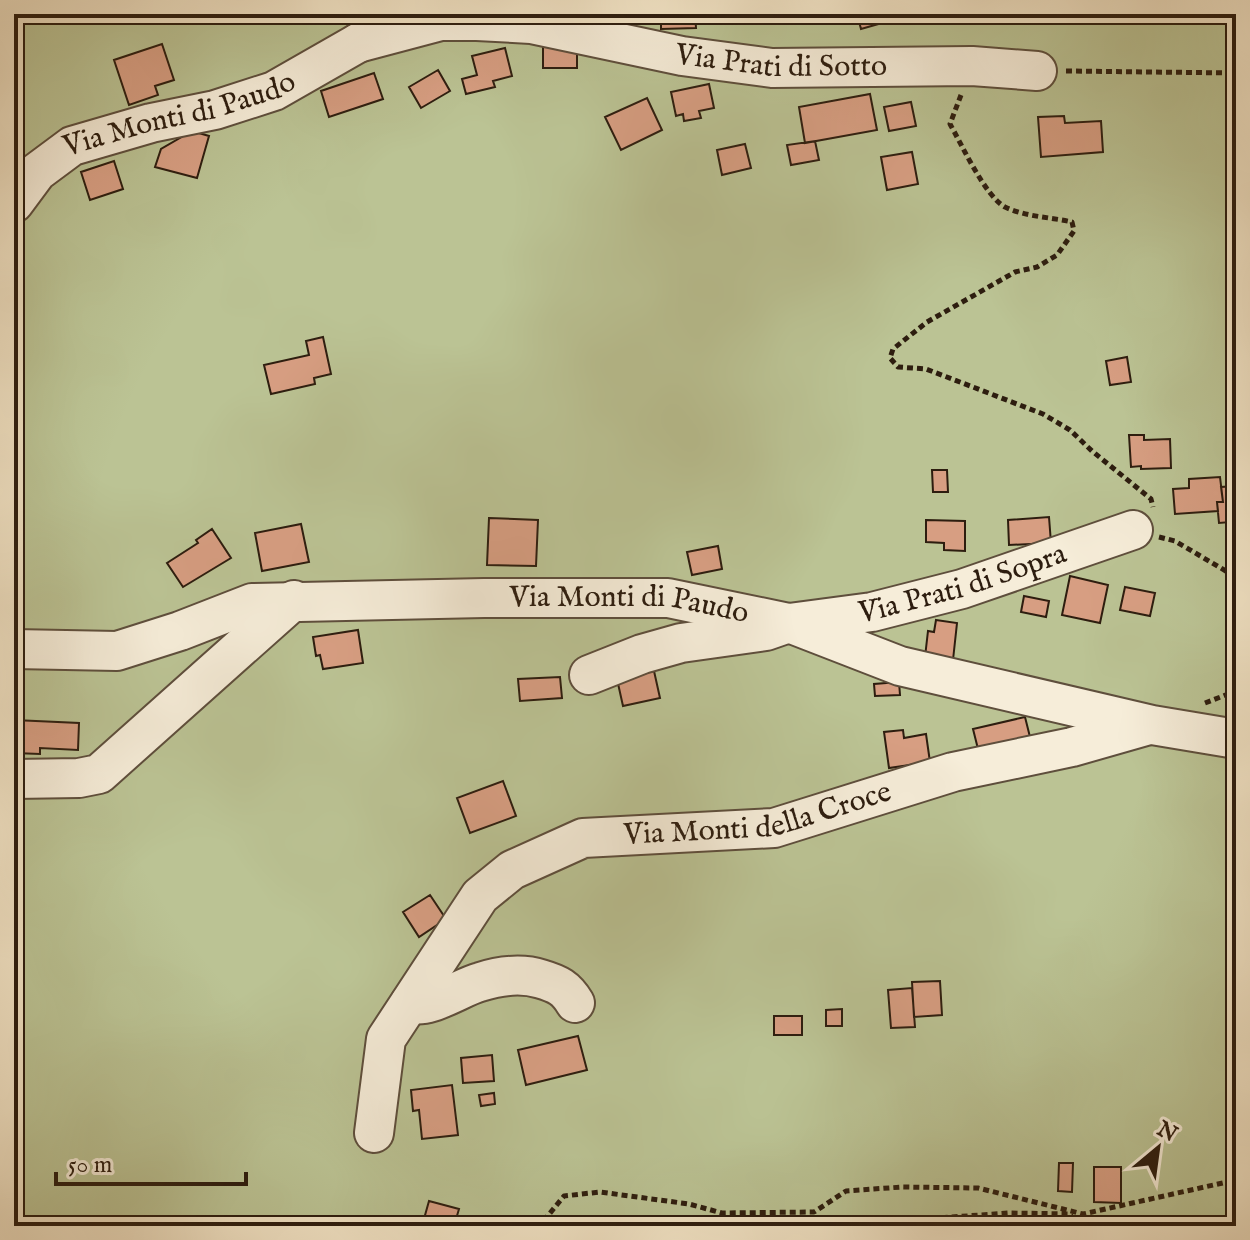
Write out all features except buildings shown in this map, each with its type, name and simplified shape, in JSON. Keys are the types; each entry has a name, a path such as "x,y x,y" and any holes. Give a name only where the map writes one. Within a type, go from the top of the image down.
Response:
{"street":[{"path":"358,43 408,14"},
{"name":"Via Prati di Sotto","path":"358,43 441,21 477,21 531,24 682,56 772,68 972,66 1037,71"},
{"name":"Via Monti di Paudo","path":"14,203 37,172 72,146 151,123 215,110 274,91 358,43"},
{"name":"Via Prati di Sopra","path":"789,623 872,612 962,589 1133,530"},
{"name":"Via Monti di Paudo","path":"14,649 117,651 252,603 294,600 668,598 789,623 900,666 1152,725 1236,739"},
{"path":"14,779 79,778 99,774 294,600"},
{"path":"589,675 642,654 681,643 766,631 789,623"},
{"name":"Via Monti della Croce","path":"374,1133 386,1039 480,896 512,870 583,838 774,828 953,772 1072,747 1152,725"},
{"path":"415,997 416,1006 478,982 505,976 532,976 568,990 575,1003"}],"path":[{"path":"972,66 950,124 982,181 1003,206 1038,217 1072,222 1074,231 1057,255 1037,267 1015,272 927,322 893,349 890,358 898,367 926,369 1043,414 1070,430 1151,499 1153,507 1133,530 1175,541 1236,577"},
{"path":"1037,71 1236,73"},
{"path":"822,1226 1009,1213 1083,1214 1236,1180"},
{"path":"535,1226 564,1196 600,1192 689,1204 722,1213 814,1212 846,1191 902,1187 978,1188 1083,1214"}],"green space":[{"path":"14,14 1236,14 1236,1226 14,1226"}]}
